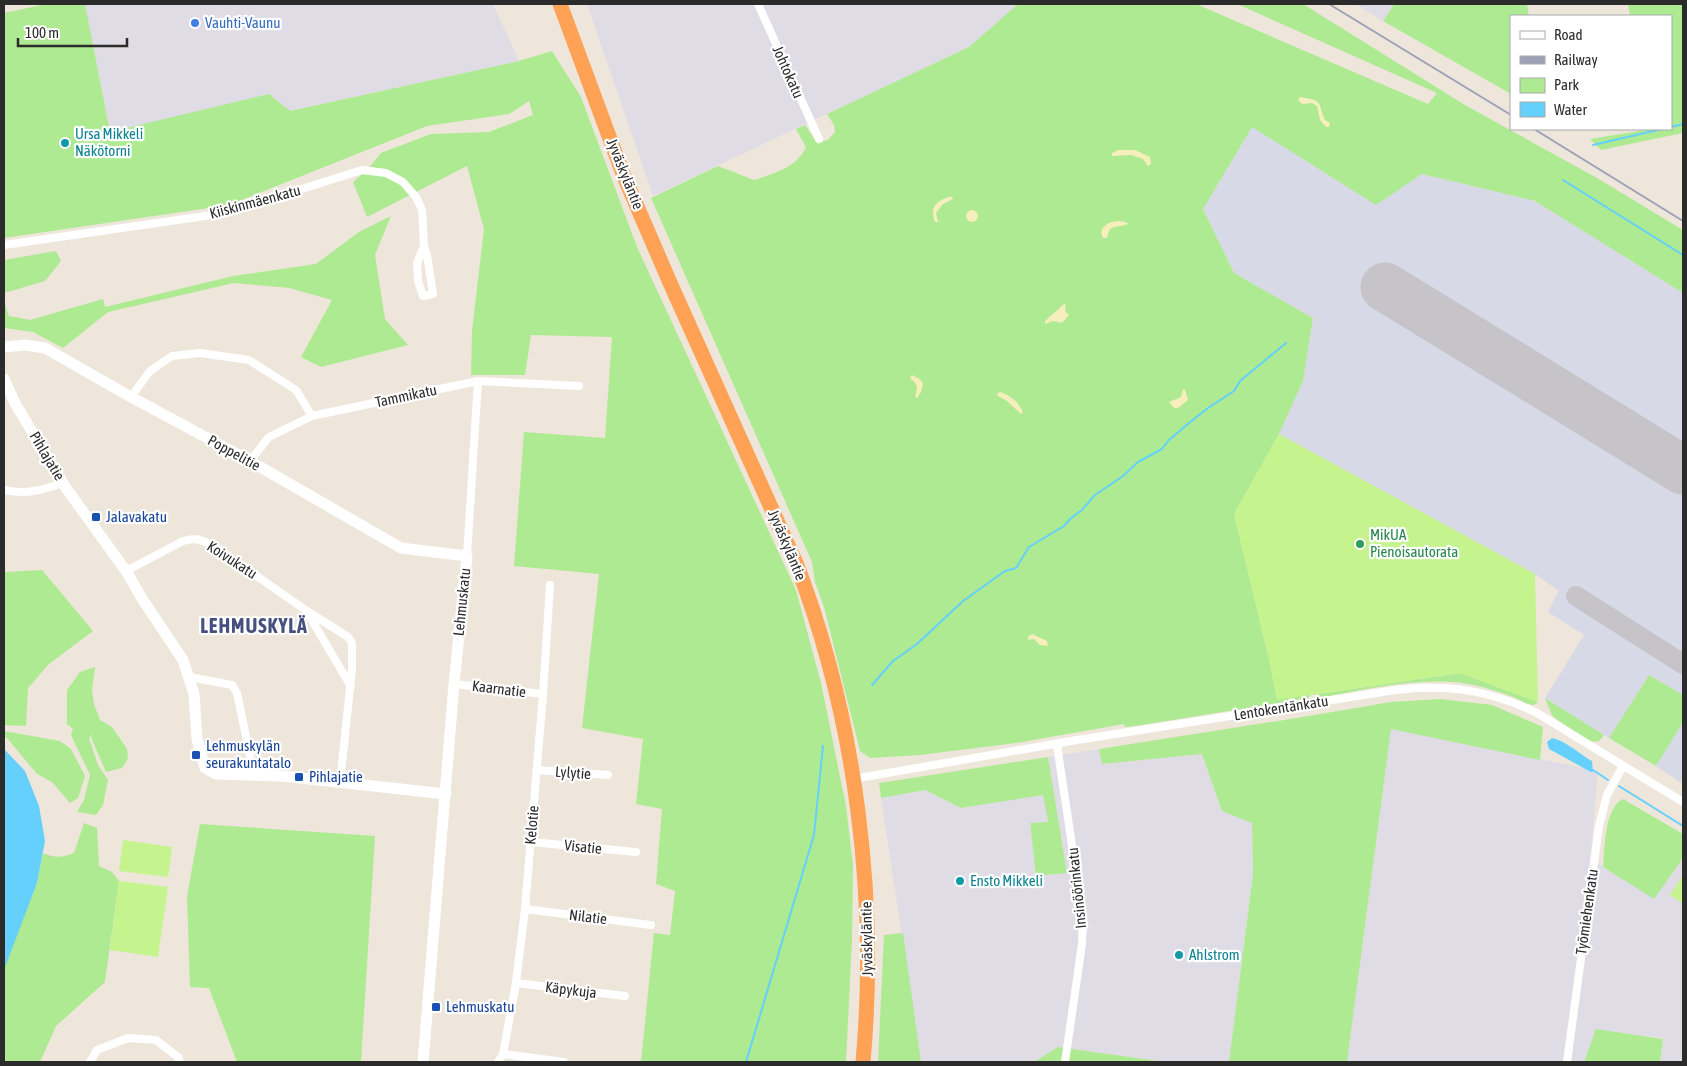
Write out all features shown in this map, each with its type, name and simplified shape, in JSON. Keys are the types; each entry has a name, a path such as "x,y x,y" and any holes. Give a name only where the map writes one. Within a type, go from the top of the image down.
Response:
{"highway":[{"name":"Jyväskyläntie","path":"560,4 627,183 806,589 834,685 853,779 867,904 868,1002 863,1062"},
{"name":"Jyväskyläntie","path":"566,4 581,58"}],"street":[{"name":"Johtokatu","path":"758,4 819,139"},
{"name":"Kiiskinmäenkatu","path":"4,245 226,213 362,170 386,173 403,182 416,197 422,210 424,246 433,294 422,296 418,281 417,263 424,246"},
{"name":"Poppelitie","path":"4,347 25,344 45,348 250,461 401,548 467,556"},
{"path":"131,397 150,371 172,356 200,353 249,360 296,390 312,416"},
{"name":"Pihlajatie","path":"4,379 16,405 63,483 126,571 183,660 194,694 197,738 205,768 216,774 282,776 446,794"},
{"name":"Tammikatu","path":"250,461 269,437 312,416 478,381 579,386"},
{"name":"Lehmuskatu","path":"423,1062 454,684 467,556 478,381"},
{"path":"4,490 36,492 63,483"},
{"name":"Koivukatu","path":"126,571 183,541 191,538 200,540 212,545 348,637 352,643 350,686 340,783"},
{"name":"Kelotie","path":"498,1062 503,1054 516,983 525,909 550,585"},
{"name":"Koivukatu","path":"307,611 350,686"},
{"path":"190,677 232,684 237,693 254,776"},
{"name":"Kaarnatie","path":"454,684 543,694"},
{"name":"Lentokentänkatu","path":"853,779 1423,687 1483,692 1516,702 1544,717 1683,802"},
{"name":"Insinöörinkatu","path":"1057,745 1083,919 1082,944 1065,1062"},
{"name":"Työmiehenkatu","path":"1567,1062 1599,826 1607,796 1623,766"},
{"name":"Lylytie","path":"537,770 608,775"},
{"name":"Visatie","path":"531,842 636,852"},
{"name":"Nilatie","path":"525,909 651,925"},
{"name":"Käpykuja","path":"516,983 625,996"},
{"path":"90,1062 97,1050 128,1038 156,1040 178,1057 180,1062"},
{"path":"503,1054 564,1062"}],"shaded area":[{"path":"85,4 493,4 519,61 289,111 269,94 110,133"},
{"path":"587,4 1018,4 969,47 653,196"},
{"path":"1356,4 1393,4 1393,6 1383,21"},
{"path":"1252,127 1376,204 1422,174 1535,201 1683,293 1683,695 1649,675 1609,738 1545,698 1584,635 1548,612 1559,591 1535,574 1279,434 1303,381 1313,318 1234,273 1203,209"},
{"path":"1683,722 1683,784 1656,766"},
{"path":"1391,728 1598,771 1590,859 1654,898 1683,858 1683,1062 1660,1062 1663,1038 1596,1030 1584,1062 1347,1062"},
{"path":"1099,749 1103,764 1202,754 1222,811 1252,823 1253,874 1229,1062 1166,1062 1058,1047 1034,1062 921,1062 881,798 925,790 962,808 1043,795 1048,823 1030,823 1036,876 1067,873 1048,757"}],"green space":[{"path":"46,4 85,4 110,132 269,94 290,111 519,61 552,51 581,97 637,247 796,590 821,683 846,806 853,865 852,940 846,1062 641,1062 654,933 670,935 675,891 656,884 662,809 636,804 643,739 582,728 599,574 514,566 524,432 605,438 612,337 531,335 525,375 471,375 472,331 484,229 467,166 367,217 353,182 367,170 381,153 431,134 489,132 533,115 529,101 509,114 427,126 229,205 4,238 4,13"},
{"path":"1018,4 1196,4 1428,104 1437,93 1237,4 1303,4 1465,105 1597,178 1683,230 1683,293 1535,201 1422,174 1376,205 1252,127 1203,209 1234,273 1313,318 1303,381 1279,434 1234,514 1277,699 1309,695 1309,698 1135,726 1125,727 1124,724 1016,743 920,755 870,758 860,751 824,607 815,582 812,562 651,198 718,166 754,180 784,169 797,160 806,147 796,129 805,125 817,143 828,140 835,132 834,125 827,114 969,47"},
{"path":"1393,4 1527,4 1529,15 1510,15 1510,93 1383,21"},
{"path":"1628,4 1683,4 1683,133 1601,150 1590,139 1645,130 1672,130 1672,15 1630,15"},
{"path":"391,216 375,255 385,319 408,345 321,367 301,357 332,300 289,288 234,283 108,312 63,348 33,332 4,328 4,301 9,316 30,320 103,299 105,307 233,276 316,264 359,232"},
{"path":"56,251 61,261 45,281 4,293 4,260"},
{"name":"MikUA Pienoisautorata","path":"1279,434 1535,574 1538,702 1460,673 1277,700 1234,514"},
{"path":"42,570 93,631 49,664 28,688 26,726 4,725 4,572"},
{"path":"95,667 92,690 94,704 100,720 112,727 127,749 128,759 122,768 106,772 91,737 93,733 89,738 98,765 108,780 103,805 96,815 77,812 84,800 90,775 71,735 73,729 67,724 67,690 80,672"},
{"path":"1460,673 1538,702 1534,705 1526,703 1479,686 1439,682 1399,684 1319,698 1318,694"},
{"path":"1649,675 1683,695 1683,722 1656,766 1609,738"},
{"path":"1545,698 1604,735 1599,741 1591,742 1556,719 1552,715"},
{"path":"1440,699 1492,705 1543,727 1540,760 1391,729 1347,1062 1229,1062 1253,874 1252,823 1222,811 1202,754 1102,764 1099,749 1391,702"},
{"path":"4,731 60,741 71,749 85,776 78,798 70,803 52,782 37,774 4,736"},
{"path":"1048,757 1067,873 1036,876 1030,823 1048,822 1043,795 961,808 925,790 881,798 879,783"},
{"path":"1623,799 1683,834 1683,858 1654,899 1603,867 1609,819 1612,811"},
{"path":"84,823 97,828 99,866 112,872 119,881 105,982 56,1026 40,1062 4,1062 4,970 6,962 37,883 43,853 58,857 74,853"},
{"path":"200,824 375,836 361,1062 237,1062 209,988 190,987 187,896"},
{"path":"123,840 172,847 168,877 119,871"},
{"path":"1683,875 1683,904 1670,895"},
{"path":"119,881 168,887 158,957 110,950"},
{"path":"903,933 921,1062 878,1062 884,935"},
{"path":"1596,1029 1663,1039 1660,1062 1584,1062"},
{"path":"1058,1047 1166,1062 1034,1062"}],"sand":[{"path":"1300,97 1316,101 1320,105 1325,120 1330,123 1329,127 1326,127 1320,120 1317,106 1312,103 1302,104 1298,100"},
{"path":"1118,150 1135,150 1150,157 1151,164 1148,166 1143,159 1131,155 1112,156 1112,153"},
{"path":"948,197 953,199 943,204 936,213 938,222 935,222 933,209 937,203"},
{"path":"972,210 978,216 972,222 966,216"},
{"path":"1118,221 1128,224 1112,228 1107,238 1103,238 1101,233 1103,227"},
{"path":"1064,304 1066,305 1065,311 1069,315 1062,323 1053,321 1045,324 1045,321"},
{"path":"912,375 921,380 923,384 917,398 915,397 917,386 910,378"},
{"path":"1183,389 1188,400 1178,408 1174,408 1169,402 1181,397"},
{"path":"1000,392 1014,400 1020,406 1023,413 1021,414 1007,401 998,396 997,394"},
{"path":"1032,634 1047,641 1048,646 1040,645 1034,639 1028,640 1028,637"}],"water":[{"path":"1552,738 1567,744 1592,761 1593,772 1549,749 1547,742"},
{"path":"4,749 25,771 39,806 45,841 37,883 4,970"}],"waterway":[{"path":"1672,127 1683,124"},
{"path":"1593,145 1658,130"},
{"path":"1563,180 1683,255"},
{"path":"872,685 893,661 917,644 963,601 1005,571 1016,568 1029,547 1064,526 1095,495 1123,476 1138,462 1162,449 1169,440 1189,423 1234,391 1240,381 1286,343"},
{"path":"746,1062 814,835 823,746"},
{"path":"1593,770 1608,780"},
{"path":"1619,786 1683,826"}],"taxiway":[{"path":"1576,596 1683,664"}],"runway":[{"path":"1385,287 1683,470"}],"railway":[{"path":"1329,4 1510,114"},
{"path":"1536,130 1683,221"}],"place":[{"name":"Vauhti-Vaunu","path":"195,23"},
{"name":"Ursa Mikkeli Näkötorni","path":"65,143"},
{"name":"Jalavakatu","path":"96,517"},
{"name":"MikUA Pienoisautorata","path":"1360,544"},
{"name":"Lehmuskylän seurakuntatalo","path":"196,755"},
{"name":"Pihlajatie","path":"299,777"},
{"name":"Ensto Mikkeli","path":"960,881"},
{"name":"Ahlstrom","path":"1179,955"},
{"name":"Lehmuskatu","path":"436,1007"}],"district":[{"name":"LEHMUSKYLÄ","path":"254,626"}]}
